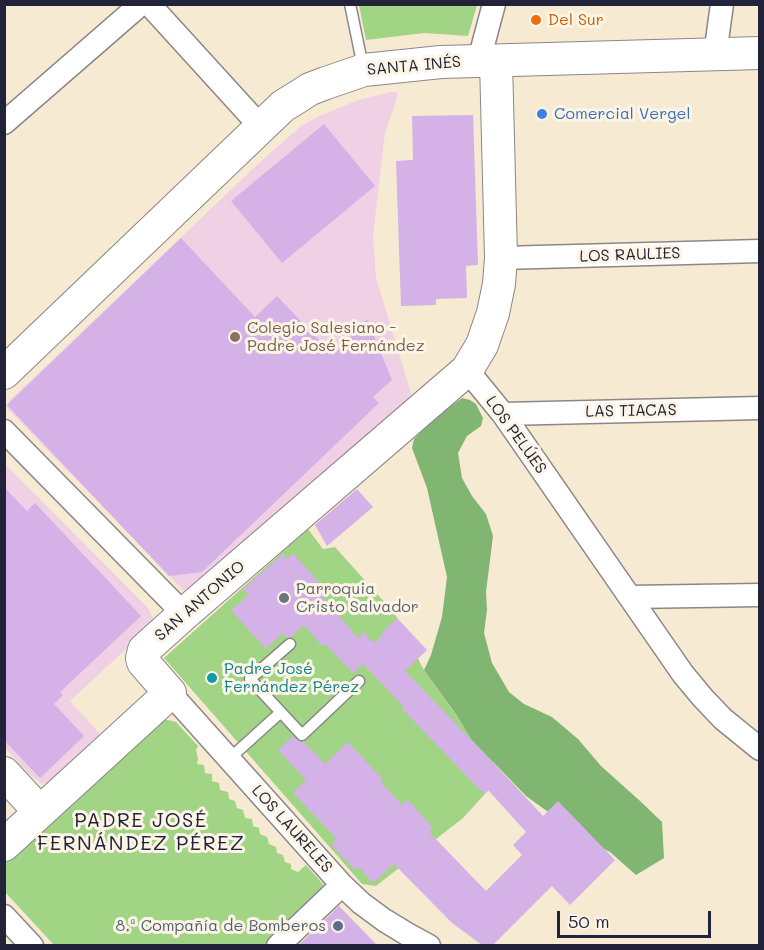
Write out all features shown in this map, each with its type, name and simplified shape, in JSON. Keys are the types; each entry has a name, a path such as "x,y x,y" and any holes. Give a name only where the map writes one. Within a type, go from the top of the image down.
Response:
{"main road":[{"name":"SANTA INÉS","path":"4,373 261,127 284,106 310,89 364,70 441,62 759,53"},
{"path":"466,370 482,345 493,313 501,258 487,60"},
{"name":"SAN ANTONIO","path":"170,693 146,665 142,658 144,650 466,370"},
{"path":"4,845 170,693"},
{"path":"4,773 40,812"}],"street":[{"path":"4,123 141,4"},
{"path":"149,4 261,127"},
{"path":"487,60 494,4"},
{"path":"715,55 722,4"},
{"name":"LOS RAULIES","path":"501,258 759,251"},
{"name":"LOS PELÚES","path":"466,370 503,414 683,674 723,719 759,749"},
{"name":"LAS TIACAS","path":"503,414 759,408"},
{"path":"4,431 184,614"},
{"path":"630,597 759,595"},
{"name":"LOS LAURELES","path":"170,693 342,885 384,921 429,945"},
{"path":"278,945 342,885"},
{"path":"4,916 32,945"}],"lane":[{"path":"350,4 364,70"},
{"path":"290,644 250,680 302,735 358,681"},
{"path":"229,759 281,712"}],"shaded area":[{"name":"Colegio Salesiano - Padre José Fernández","path":"397,92 397,98 385,133 373,235 376,278 412,396 192,591 183,590 8,409 7,405 258,164 302,125 358,100"},
{"path":"4,463 148,608 154,620 152,625 70,701 100,734 48,782 42,784 30,775 5,748"}],"green space":[{"path":"359,4 477,5 468,36 424,33 366,40"},
{"path":"462,398 476,404 483,418 481,426 467,436 458,453 462,478 486,514 493,536 484,633 492,663 509,692 524,704 552,717 578,739 601,766 662,822 664,858 636,875 610,852 581,838 526,796 472,740 424,670 431,655 442,617 447,577 427,488 412,448 414,439 432,420"},
{"path":"308,529 323,549 335,547 395,614 424,670 463,725 503,774 463,818 376,886 362,884 164,658"},
{"path":"161,720 176,722 198,746 197,764 204,765 205,773 212,774 212,781 219,783 220,790 228,792 229,799 235,801 237,808 243,810 245,818 252,819 253,826 259,828 260,834 267,837 269,844 276,847 277,853 283,855 285,862 291,864 291,869 298,872 306,865 329,891 270,946 54,945 5,892 5,858"}],"building":[{"path":"473,115 478,265 466,266 467,298 436,299 436,305 401,306 396,161 413,160 412,116"},
{"path":"324,124 375,186 282,263 231,201"},
{"name":"Colegio Salesiano - Padre José Fernández","path":"181,238 255,317 277,296 333,355 367,319 392,380 373,397 379,403 202,572 169,576 7,405"},
{"path":"4,487 27,511 35,503 141,616 60,692 63,695 54,704 84,736 40,778 4,740"},
{"path":"357,489 373,507 327,546 315,525"},
{"path":"293,553 328,593 323,597 358,638 364,632 373,643 397,618 427,650 405,671 543,816 558,801 615,860 570,905 552,886 493,945 482,945 452,923 394,864 373,883 359,867 355,870 331,844 337,839 293,793 306,780 278,750 293,736 299,742 304,742 325,764 348,742 383,780 381,782 402,805 408,800 433,828 429,832 486,891 522,855 513,845 526,832 488,790 484,794 402,709 404,707 363,664 353,673 325,644 322,646 304,625 291,637 287,638 283,633 266,649 231,610 249,595 243,589 283,554 287,559"},
{"name":"8.ª Compañía de Bomberos","path":"339,906 377,945 298,945 306,938"}],"place":[{"name":"Del Sur","path":"536,20"},
{"name":"Comercial Vergel","path":"542,114"},
{"name":"Colegio Salesiano - Padre José Fernández","path":"235,337"},
{"name":"Parroquia Cristo Salvador","path":"284,598"},
{"name":"Padre José Fernández Pérez","path":"212,678"},
{"name":"8.ª Compañía de Bomberos","path":"338,926"}],"district":[{"name":"PADRE JOSÉ FERNÁNDEZ PÉREZ","path":"141,832"}]}
